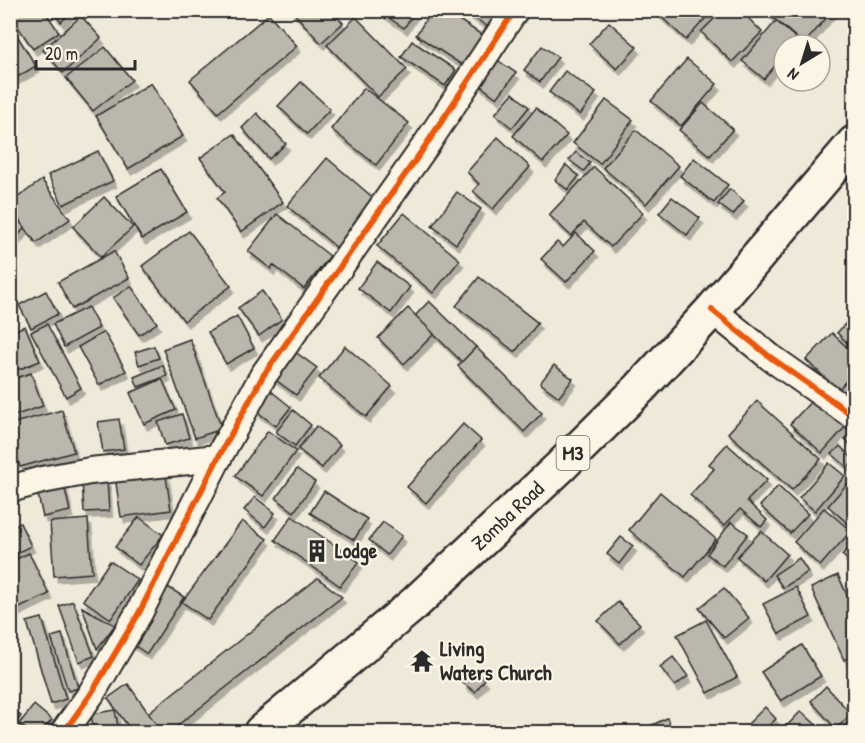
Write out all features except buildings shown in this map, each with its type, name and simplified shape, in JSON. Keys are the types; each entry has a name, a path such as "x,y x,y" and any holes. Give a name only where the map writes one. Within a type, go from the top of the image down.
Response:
{"highway":[{"name":"Zomba Road","path":"261,732 414,604 624,404 712,310 855,142"}],"street":[{"path":"64,732 122,643 263,376 426,145 514,10"},
{"path":"712,310 770,357 855,416"},
{"path":"10,489 90,471 218,458"}],"cycle path":[{"path":"64,732 91,694 139,613 218,458 263,376 426,145 515,10"},
{"path":"712,310 770,357 854,416"}],"place":[{"name":"Lodge","path":"317,551"},
{"name":"Living Waters Church","path":"422,661"}]}
